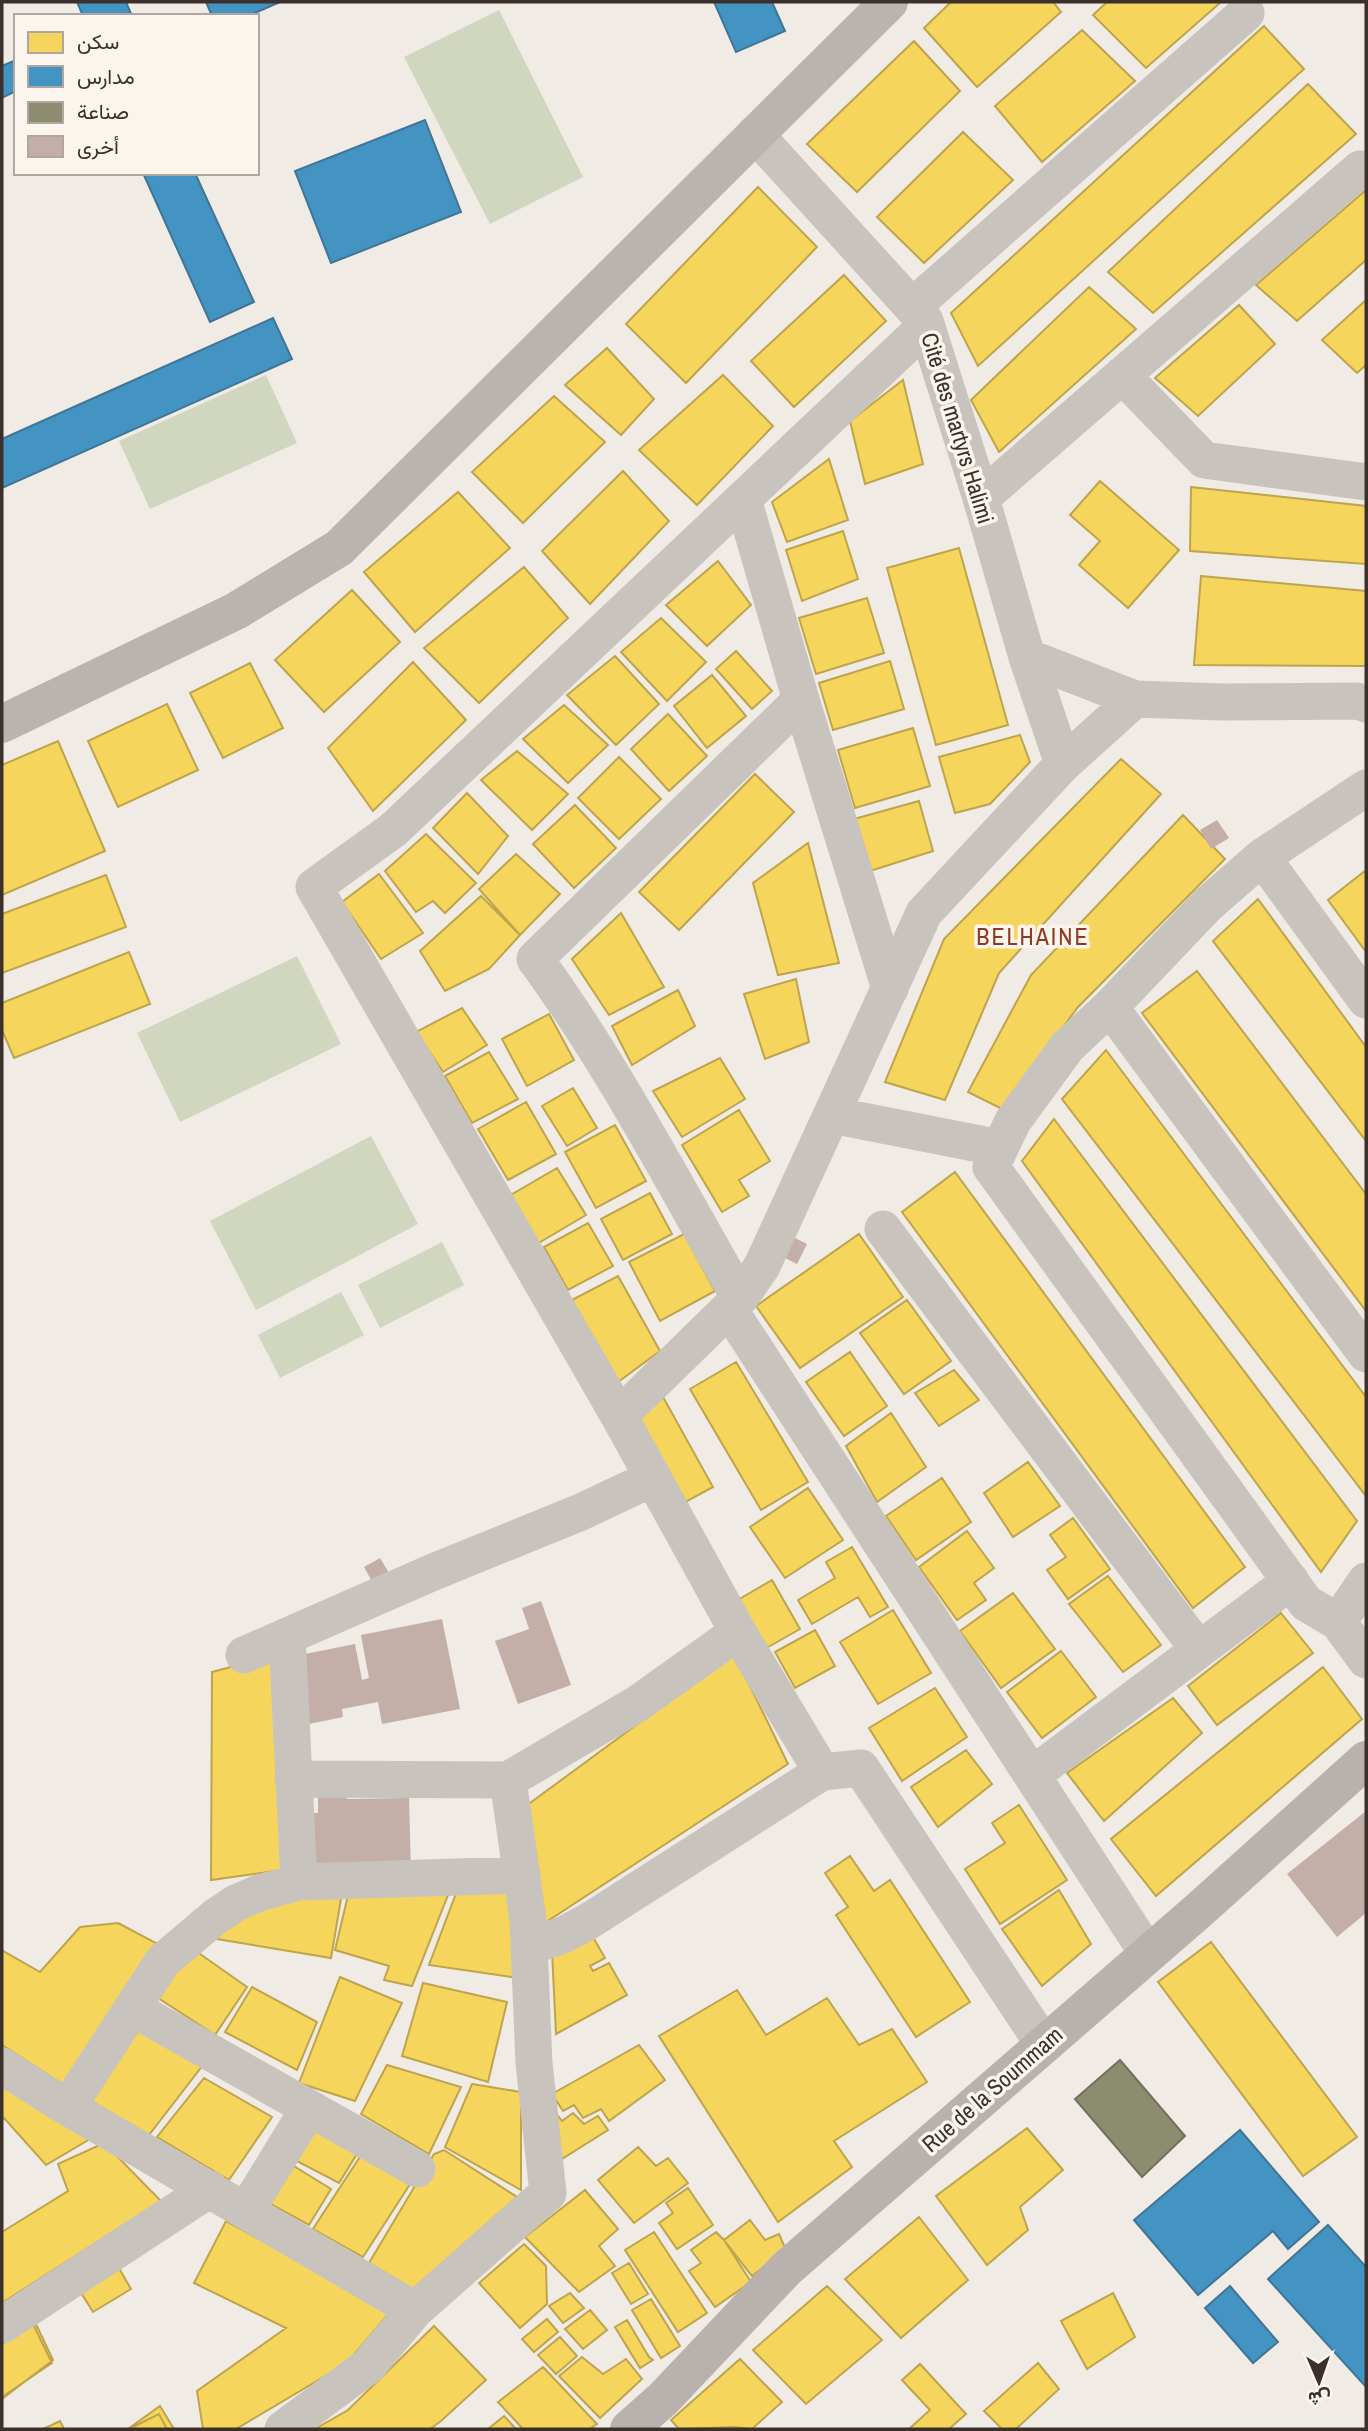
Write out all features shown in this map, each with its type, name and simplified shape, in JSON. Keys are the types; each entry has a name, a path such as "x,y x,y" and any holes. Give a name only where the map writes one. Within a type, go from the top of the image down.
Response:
{"main road":[{"path":"2,724 236,611 339,548 889,2"},
{"name":"Rue de la Soummam","path":"629,2429 663,2399 786,2269 1366,1760"}],"street":[{"path":"822,1772 738,1632 619,1416 314,887 393,830 743,499 919,317 1246,13"},
{"name":"Cité des martyrs Halimi","path":"755,134 919,317 981,498 1027,657 1063,764"},
{"path":"981,498 1360,169"},
{"path":"1122,375 1204,460 1366,482"},
{"path":"743,499 801,701 890,989"},
{"path":"1027,657 1135,699 1222,702 1357,701 1366,704"},
{"path":"619,1416 734,1304 762,1266 925,913 1063,764 1135,699"},
{"path":"801,701 535,959 566,1001 601,1059 734,1304 1148,1954"},
{"path":"1366,788 1262,857 1207,905 1110,1007 1066,1047 1013,1121 991,1167 1306,1603 1338,1622 1366,1660"},
{"path":"1262,857 1366,1000"},
{"path":"1110,1007 1366,1354"},
{"path":"832,1115 1000,1148"},
{"path":"883,1229 1199,1650"},
{"path":"244,1655 431,1573 581,1513 653,1478"},
{"path":"1032,1775 1291,1581"},
{"path":"1338,1622 1366,1581"},
{"path":"293,1779 508,1780 637,1704 738,1632"},
{"path":"287,1636 299,1882"},
{"path":"529,1947 565,1934 589,1921 822,1772 861,1769 1044,2045"},
{"path":"283,2429 368,2366 415,2310 548,2193 534,2063 529,1947 508,1780"},
{"path":"68,2107 163,1961 215,1917 258,1893 299,1882 522,1875"},
{"path":"132,2008 417,2169"},
{"path":"2,2066 415,2310"},
{"path":"246,2211 309,2108"},
{"path":"2,2325 210,2189"}],"green space":[{"path":"499,10 583,177 490,224 404,57"},
{"path":"266,375 297,443 150,509 119,441"},
{"path":"297,956 341,1044 180,1122 137,1033"},
{"path":"371,1136 418,1224 256,1310 210,1221"},
{"path":"442,1242 464,1285 380,1328 358,1285"},
{"path":"341,1292 364,1335 280,1378 258,1335"}],"building: سكن":[{"path":"951,2 1053,2 1061,12 977,87 924,28"},
{"path":"1107,2 1221,2 1146,68 1093,15"},
{"path":"1264,26 1304,69 978,366 951,313"},
{"path":"1082,30 1135,81 1042,162 995,106"},
{"path":"914,41 960,91 857,192 807,144"},
{"path":"1308,84 1356,134 1153,313 1108,272"},
{"path":"963,132 1013,180 924,263 877,217"},
{"path":"758,187 817,247 686,383 626,324"},
{"path":"1366,190 1366,260 1297,321 1256,285"},
{"path":"844,275 886,321 794,407 751,361"},
{"path":"1089,287 1136,329 999,452 971,400"},
{"path":"1366,300 1366,365 1357,373 1322,340"},
{"path":"1239,305 1275,344 1198,416 1155,378"},
{"path":"607,348 654,399 621,435 565,385"},
{"path":"723,375 773,426 697,505 639,450"},
{"path":"903,380 923,464 865,484 850,421"},
{"path":"554,396 605,442 523,523 472,472"},
{"path":"829,459 848,520 787,542 772,502"},
{"path":"623,471 669,521 590,604 542,551"},
{"path":"1100,481 1179,550 1128,608 1079,565 1100,541 1070,515"},
{"path":"1191,487 1366,506 1366,564 1190,551"},
{"path":"458,492 510,548 415,632 364,572"},
{"path":"843,531 858,579 802,601 786,550"},
{"path":"959,548 1008,725 936,745 887,568"},
{"path":"718,561 751,605 707,646 666,605"},
{"path":"524,567 568,618 479,703 424,648"},
{"path":"1201,576 1366,591 1366,666 1194,665"},
{"path":"352,590 400,642 324,712 275,660"},
{"path":"867,598 884,653 816,674 799,618"},
{"path":"661,618 706,662 667,701 621,652"},
{"path":"736,651 772,691 752,709 716,669"},
{"path":"615,656 659,704 616,745 567,695"},
{"path":"890,661 904,709 833,730 819,683"},
{"path":"413,662 466,720 373,811 328,748"},
{"path":"250,663 283,728 223,758 190,693"},
{"path":"712,675 746,716 707,748 674,706"},
{"path":"167,704 198,770 118,807 88,741"},
{"path":"564,705 608,745 568,783 523,739"},
{"path":"668,714 707,756 669,791 631,749"},
{"path":"913,728 930,786 855,808 838,750"},
{"path":"1020,735 1030,762 990,804 955,813 939,757"},
{"path":"58,741 105,851 2,895 2,765"},
{"path":"517,751 568,794 532,830 481,780"},
{"path":"619,757 661,799 619,839 578,798"},
{"path":"1121,759 1161,794 999,973 945,1100 885,1082 944,939"},
{"path":"755,774 794,812 679,930 639,892"},
{"path":"467,793 508,836 478,874 433,828"},
{"path":"919,801 933,851 870,871 854,819"},
{"path":"575,805 616,848 574,888 533,844"},
{"path":"1183,815 1225,859 1078,1007 1002,1109 968,1092 1031,975"},
{"path":"426,834 476,883 445,913 433,901 416,912 385,871"},
{"path":"808,843 839,963 778,975 753,883"},
{"path":"516,854 560,894 520,935 479,889"},
{"path":"1366,870 1366,952 1328,900"},
{"path":"379,874 423,933 381,959 342,902"},
{"path":"106,875 126,927 2,973 2,914"},
{"path":"481,896 520,935 489,969 445,991 420,951"},
{"path":"1258,899 1366,1047 1366,1141 1213,941"},
{"path":"621,913 664,987 609,1015 572,959"},
{"path":"129,952 150,1004 14,1058 2,1030 2,1003"},
{"path":"1197,971 1366,1194 1366,1311 1142,1013"},
{"path":"796,979 809,1042 765,1059 744,994"},
{"path":"678,990 695,1026 632,1065 612,1026"},
{"path":"462,1008 487,1045 443,1072 416,1032"},
{"path":"549,1014 574,1060 527,1086 502,1039"},
{"path":"1106,1050 1366,1397 1366,1496 1062,1099"},
{"path":"489,1052 518,1099 472,1123 445,1076"},
{"path":"720,1058 745,1099 682,1137 653,1091"},
{"path":"573,1088 597,1128 567,1146 542,1106"},
{"path":"526,1102 556,1154 508,1180 478,1129"},
{"path":"739,1110 770,1161 739,1180 749,1196 722,1212 682,1145"},
{"path":"1054,1119 1357,1521 1321,1572 1022,1161"},
{"path":"615,1125 646,1181 596,1208 565,1152"},
{"path":"557,1168 586,1215 537,1244 509,1196"},
{"path":"955,1172 1245,1567 1193,1608 902,1212"},
{"path":"650,1193 672,1234 623,1260 601,1219"},
{"path":"588,1223 613,1266 568,1290 544,1247"},
{"path":"684,1234 715,1291 660,1321 629,1262"},
{"path":"859,1234 903,1297 800,1368 756,1306"},
{"path":"618,1276 660,1351 618,1382 570,1301"},
{"path":"907,1300 951,1361 904,1394 860,1333"},
{"path":"850,1352 887,1406 844,1436 806,1382"},
{"path":"736,1362 808,1482 761,1510 690,1389"},
{"path":"954,1370 979,1400 939,1426 915,1393"},
{"path":"663,1397 713,1487 680,1505 635,1423"},
{"path":"891,1413 926,1467 877,1502 846,1446"},
{"path":"1028,1462 1060,1506 1013,1537 984,1493"},
{"path":"942,1478 971,1522 916,1560 886,1516"},
{"path":"808,1488 843,1540 785,1578 750,1527"},
{"path":"1073,1518 1110,1569 1068,1599 1047,1570 1066,1557 1050,1535"},
{"path":"967,1531 994,1568 974,1583 986,1600 957,1620 919,1567"},
{"path":"852,1547 888,1607 870,1617 858,1597 812,1624 798,1600 835,1578 826,1562"},
{"path":"1108,1576 1161,1645 1123,1672 1069,1604"},
{"path":"772,1580 800,1629 763,1650 736,1601"},
{"path":"1013,1593 1055,1649 1001,1688 960,1631"},
{"path":"893,1610 931,1673 878,1704 840,1642"},
{"path":"1281,1613 1313,1653 1217,1725 1188,1686"},
{"path":"815,1630 835,1666 795,1688 775,1652"},
{"path":"1061,1651 1096,1697 1042,1738 1007,1692"},
{"path":"734,1653 788,1764 543,1924 526,1806"},
{"path":"275,1655 283,1870 211,1880 212,1672"},
{"path":"1323,1667 1362,1719 1156,1896 1111,1839"},
{"path":"935,1688 967,1737 902,1781 869,1728"},
{"path":"1173,1698 1202,1733 1104,1821 1067,1773"},
{"path":"966,1750 992,1784 938,1827 911,1787"},
{"path":"1019,1805 1067,1880 1000,1924 965,1869 1005,1843 992,1823"},
{"path":"850,1856 874,1891 890,1880 970,2002 916,2037 836,1915 848,1907 825,1873"},
{"path":"460,1883 518,1885 518,1978 429,1965"},
{"path":"452,1885 412,1986 384,1980 389,1966 335,1950 350,1887"},
{"path":"343,1887 331,1958 199,1936 290,1893"},
{"path":"1059,1890 1091,1944 1042,1986 1002,1929"},
{"path":"118,1923 156,1943 64,2085 2,2045 2,1953 3,1951 40,1972 80,1927"},
{"path":"589,1930 605,1958 590,1966 593,1971 609,1963 627,1995 556,2034 552,1951"},
{"path":"1211,1942 1357,2137 1303,2176 1158,1982"},
{"path":"193,1949 247,1987 215,2035 152,1994"},
{"path":"340,1977 402,2003 355,2101 299,2083"},
{"path":"423,1983 507,2002 488,2082 402,2056"},
{"path":"252,1987 317,2022 297,2070 225,2032"},
{"path":"737,1990 766,2035 827,1998 859,2045 892,2029 927,2082 834,2141 852,2167 778,2222 659,2036"},
{"path":"134,2018 203,2065 149,2135 83,2096"},
{"path":"639,2045 665,2080 609,2121 601,2109 583,2118 574,2105 563,2111 552,2094"},
{"path":"387,2065 461,2087 429,2154 361,2114"},
{"path":"2,2078 95,2136 46,2165 4,2118 2,2119"},
{"path":"204,2078 272,2117 229,2180 157,2137"},
{"path":"472,2084 521,2092 521,2190 445,2147"},
{"path":"547,2102 562,2121 573,2113 584,2124 598,2116 608,2130 557,2162"},
{"path":"317,2124 360,2149 339,2183 295,2160"},
{"path":"1027,2128 1063,2170 1020,2207 1028,2230 987,2265 936,2196"},
{"path":"104,2143 161,2201 2,2303 2,2232 68,2191 58,2164"},
{"path":"638,2147 656,2166 668,2158 688,2183 634,2223 598,2180"},
{"path":"444,2150 517,2197 413,2289 369,2263 434,2154"},
{"path":"363,2152 412,2181 363,2257 313,2229"},
{"path":"289,2163 331,2189 309,2225 263,2200"},
{"path":"688,2188 713,2225 677,2249 659,2223 673,2213 666,2203"},
{"path":"585,2190 618,2229 599,2246 615,2266 579,2292 525,2237"},
{"path":"919,2217 968,2280 901,2338 845,2279"},
{"path":"750,2220 765,2240 779,2234 786,2250 752,2276 724,2240"},
{"path":"226,2221 391,2311 347,2363 236,2429 203,2429 197,2391 286,2328 194,2283"},
{"path":"654,2232 707,2313 678,2332 625,2250"},
{"path":"716,2232 751,2282 715,2307 689,2271 701,2263 691,2250"},
{"path":"524,2244 546,2266 547,2304 520,2328 479,2283"},
{"path":"116,2263 131,2289 93,2312 78,2288"},
{"path":"629,2263 648,2294 631,2304 612,2273"},
{"path":"827,2286 882,2340 806,2404 753,2350"},
{"path":"570,2293 584,2308 563,2323 549,2306"},
{"path":"1113,2293 1135,2337 1087,2369 1061,2321"},
{"path":"651,2299 680,2346 661,2358 632,2310"},
{"path":"590,2310 607,2330 583,2349 565,2329"},
{"path":"30,2318 52,2363 2,2397 2,2338"},
{"path":"547,2319 558,2332 534,2352 522,2339"},
{"path":"627,2320 653,2360 640,2368 615,2327"},
{"path":"35,2322 53,2360 2,2399 2,2344"},
{"path":"434,2326 486,2380 441,2421 430,2429 315,2429 348,2410"},
{"path":"560,2337 577,2356 556,2374 538,2355"},
{"path":"582,2357 603,2374 626,2359 642,2379 600,2418 559,2376"},
{"path":"740,2359 782,2402 752,2429 679,2429 671,2420"},
{"path":"1038,2363 1059,2389 1016,2429 1002,2429 984,2411"},
{"path":"920,2364 966,2414 949,2429 909,2429 930,2410 902,2380"},
{"path":"543,2367 597,2424 589,2429 523,2429 498,2402"},
{"path":"160,2406 174,2429 128,2429"},
{"path":"159,2414 167,2429 129,2429"},
{"path":"504,2416 516,2429 488,2429"},
{"path":"60,2421 64,2429 43,2429"}],"building: مدارس":[{"path":"77,2 126,2 131,14 82,14"},
{"path":"206,2 280,2 253,14 211,14"},
{"path":"714,2 772,2 785,31 736,52"},
{"path":"14,61 14,92 2,98 2,66"},
{"path":"425,120 461,212 331,263 295,171"},
{"path":"144,175 196,175 254,302 210,322"},
{"path":"273,318 292,359 2,488 2,439"},
{"path":"1240,2130 1319,2222 1288,2249 1273,2231 1198,2295 1134,2220"},
{"path":"1328,2225 1366,2267 1366,2387 1268,2279"},
{"path":"1230,2286 1278,2342 1253,2363 1205,2308"}],"building: صناعة":[{"path":"1120,2060 1185,2136 1142,2177 1075,2099"}],"building: أخرى":[{"path":"1217,820 1229,838 1211,849 1200,830"},
{"path":"785,1233 807,1244 797,1264 775,1253"},
{"path":"380,1558 392,1578 375,1587 364,1567"},
{"path":"541,1601 571,1685 518,1704 495,1641 529,1629 522,1608"},
{"path":"442,1619 460,1709 382,1724 378,1702 342,1709 343,1717 309,1724 295,1656 355,1644 362,1680 369,1678 361,1635"},
{"path":"346,1788 347,1799 409,1798 411,1873 301,1876 300,1813 318,1813 318,1789"},
{"path":"1366,1811 1366,1913 1337,1937 1287,1874"}],"district":[{"name":"BELHAINE","path":"1033,936"}]}
